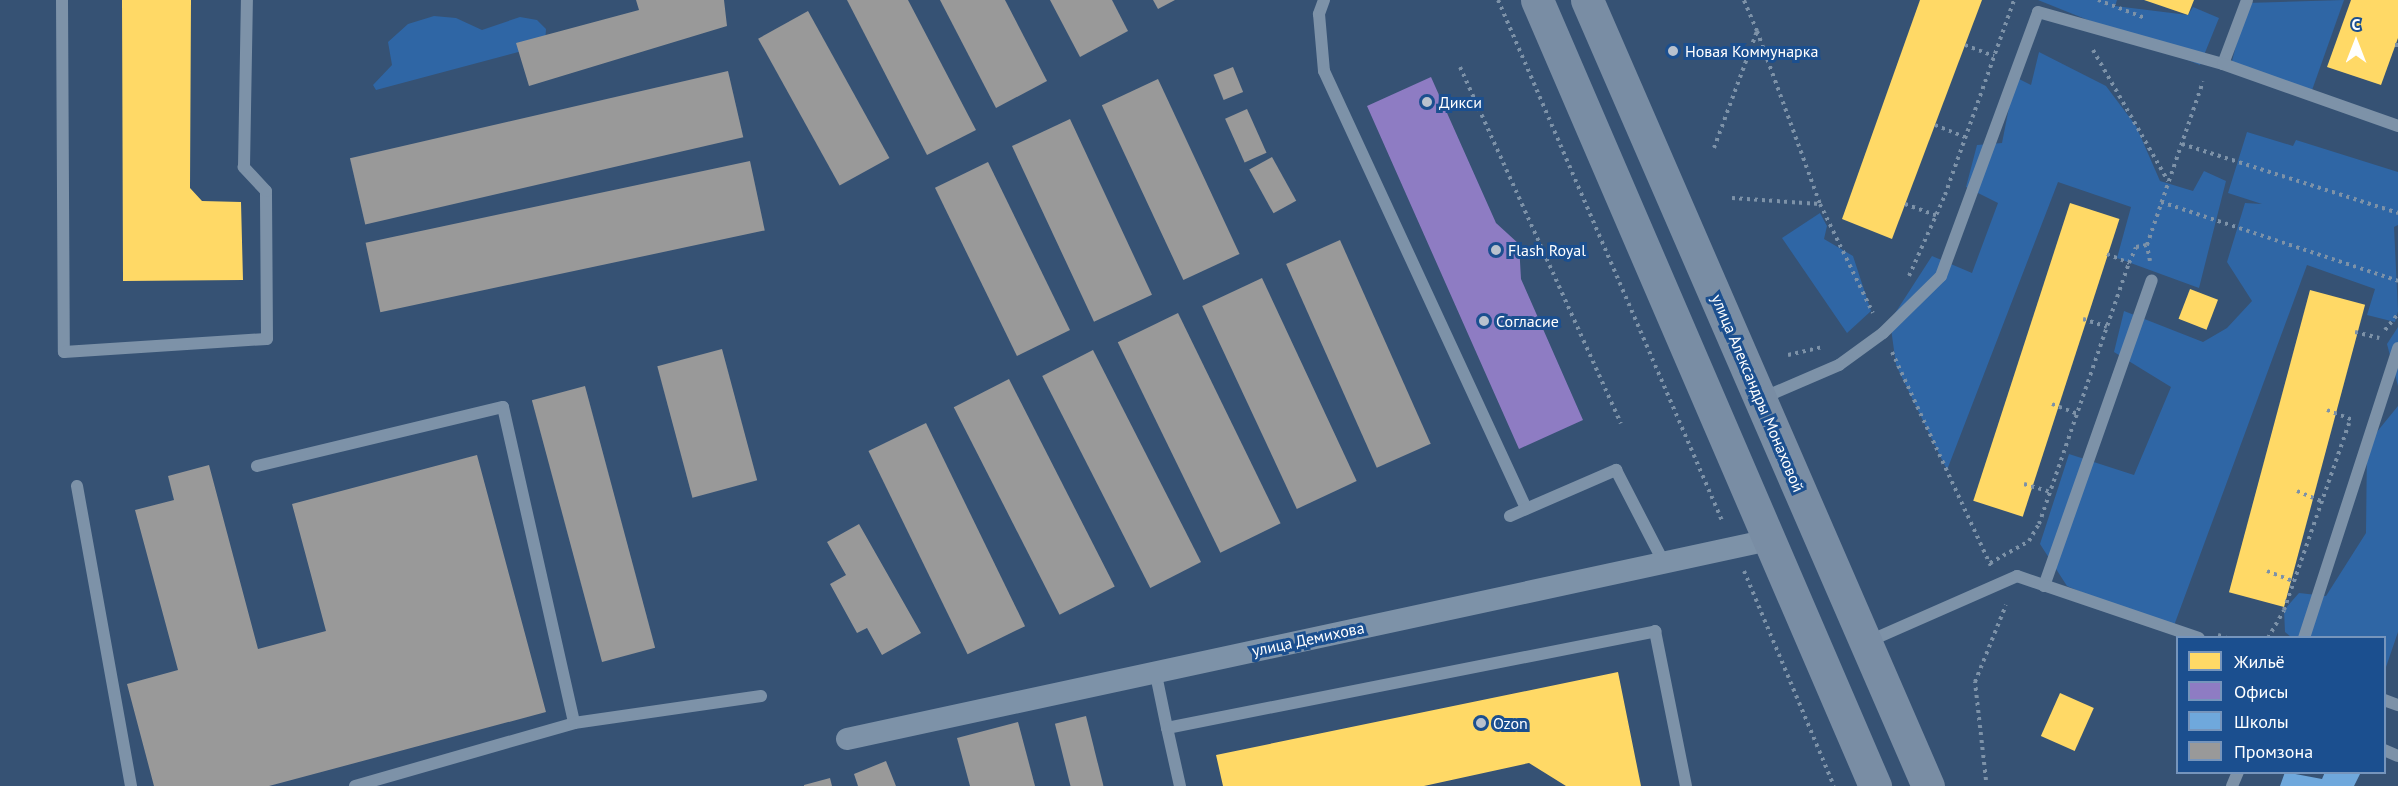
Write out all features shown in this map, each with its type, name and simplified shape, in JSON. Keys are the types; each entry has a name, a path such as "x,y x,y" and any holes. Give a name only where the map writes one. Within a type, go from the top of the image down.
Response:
{"main road":[{"path":"1536,0 1875,786"},
{"name":"улица Александры Монаховой","path":"1587,0 1928,786"}],"street":[{"name":"улица Демихова","path":"847,739 1155,670 1769,540"}],"lane":[{"path":"62,0 64,352 267,339 266,191 244,167 247,0"},
{"path":"1324,0 1319,14 1324,71 1526,509"},
{"path":"2223,64 2247,0"},
{"path":"1760,399 1839,365 1883,333 1941,276 2038,12 2079,26 2223,64 2398,126"},
{"path":"2044,586 2152,280"},
{"path":"2305,636 2398,348"},
{"path":"257,466 502,407 574,723"},
{"path":"1510,516 1616,470 1664,562"},
{"path":"76,486 131,786"},
{"path":"1866,643 1999,581 2017,576 2193,636"},
{"path":"1167,728 1655,631 1686,786"},
{"path":"1155,670 1180,786"},
{"path":"355,786 574,723 761,696"}],"path":[{"path":"1498,0 1734,547 1834,786"},
{"path":"1744,0 1820,204 1877,320 1883,312"},
{"path":"1902,285 1936,215 2014,0"},
{"path":"2098,0 2150,20"},
{"path":"2079,26 2168,182"},
{"path":"1714,148 1757,31"},
{"path":"1965,45 1994,56"},
{"path":"2152,280 2147,245 2201,83 2223,64"},
{"path":"1460,66 1622,423"},
{"path":"1935,125 1965,137"},
{"path":"2182,144 2398,213"},
{"path":"1732,198 1820,204"},
{"path":"2162,202 2398,281"},
{"path":"1905,204 1936,215"},
{"path":"1980,568 2029,541 2051,492 2128,263 2136,247 2147,245"},
{"path":"2107,254 2128,263"},
{"path":"2375,348 2379,338 2398,314"},
{"path":"2084,319 2107,327"},
{"path":"2355,332 2379,338"},
{"path":"1883,333 1999,581"},
{"path":"1788,355 1832,345"},
{"path":"2052,404 2078,414"},
{"path":"2269,636 2293,581 2354,408"},
{"path":"2327,410 2351,418"},
{"path":"2024,484 2051,492"},
{"path":"2297,491 2321,501"},
{"path":"2267,571 2293,581"},
{"path":"1986,780 1975,682 2017,576"}],"shaded area":[{"path":"2038,0 2117,0 2115,6 2188,15 2193,7 2219,18 2200,65"},
{"path":"2344,0 2311,93 2231,65 2247,3"},
{"path":"434,16 456,18 482,30 520,17 537,20 546,29 545,45 376,90 373,85 392,65 388,42 408,24"},
{"path":"2039,52 2106,86 2136,126 2160,181 2193,191 2204,171 2226,181 2199,288 2117,258 2131,207 2058,182 1947,470 1896,365 1890,321 1932,256 1972,273 1998,203 1966,187 1977,145 2002,143 2015,77 2031,85"},
{"path":"2247,132 2293,146 2296,140 2398,172 2398,225 2394,227 2398,311 2395,322 2367,315 2375,289 2307,265 2172,631 2067,586 2040,544 2069,454 2134,475 2171,387 2114,352 2124,311 2203,342 2227,328 2252,301 2227,262 2245,203 2262,204 2228,193"},
{"path":"1820,213 1827,226 1824,239 1853,256 1871,311 1847,333 1782,238"},
{"path":"2398,327 2398,386 2387,344"},
{"path":"2398,406 2398,632 2386,667 2386,636 2290,636 2285,632 2284,610 2299,593 2326,596 2366,533 2367,444"}],"building: Жильё":[{"path":"122,0 191,0 190,188 202,201 241,202 243,280 123,281"},
{"path":"1920,0 1982,0 1892,239 1842,219"},
{"path":"2144,0 2194,0 2188,15"},
{"path":"2351,0 2398,0 2398,38 2381,85 2327,67"},
{"path":"2070,203 2119,219 2023,517 1973,501"},
{"path":"2190,289 2218,300 2207,330 2179,319"},
{"path":"2310,290 2365,305 2284,607 2229,592"},
{"path":"1618,672 1641,786 1566,786 1529,763 1424,786 1223,786 1216,755"},
{"path":"2060,693 2094,708 2075,751 2041,736"}],"building: Офисы":[{"path":"1431,77 1496,223 1519,244 1521,279 1583,420 1519,449 1367,106"}],"building: Школы":[{"path":"2284,774 2322,779 2324,774 2360,774 2354,786 2280,786"}],"building: Промзона":[{"path":"636,0 724,0 727,26 529,86 516,43 639,10"},
{"path":"847,0 908,0 976,130 927,155"},
{"path":"940,0 1005,0 1047,81 996,108"},
{"path":"1050,0 1112,0 1128,31 1080,57"},
{"path":"1153,0 1175,0 1158,9"},
{"path":"808,11 889,158 840,186 758,39"},
{"path":"1233,67 1243,92 1224,100 1214,75"},
{"path":"728,71 743,137 365,225 350,158"},
{"path":"1158,79 1240,254 1183,280 1102,105"},
{"path":"1247,109 1267,153 1245,163 1225,119"},
{"path":"1070,119 1152,295 1094,322 1012,146"},
{"path":"1272,157 1296,201 1274,213 1249,170"},
{"path":"750,161 765,230 380,312 366,243"},
{"path":"988,162 1070,330 1017,356 935,188"},
{"path":"1340,240 1431,444 1377,468 1286,264"},
{"path":"1262,278 1357,481 1297,509 1202,306"},
{"path":"1178,313 1281,523 1220,553 1118,342"},
{"path":"722,349 757,480 692,498 657,366"},
{"path":"1093,350 1201,562 1150,588 1042,376"},
{"path":"1009,379 1115,587 1060,615 954,407"},
{"path":"585,386 655,648 602,662 532,400"},
{"path":"926,423 1025,626 968,654 868,451"},
{"path":"477,455 546,712 269,786 154,786 127,684 178,670 135,510 174,500 168,476 209,465 258,649 326,631 292,504"},
{"path":"859,524 921,633 882,655 867,628 857,633 830,584 846,575 827,542"},
{"path":"1086,716 1103,786 1070,786 1055,724"},
{"path":"1018,722 1035,786 970,786 957,738"},
{"path":"886,761 896,786 858,786 854,774"},
{"path":"830,778 832,786 804,786 804,785"}],"place":[{"name":"Новая Коммунарка","path":"1673,51"},
{"name":"Дикси","path":"1427,102"},
{"name":"Flash Royal","path":"1496,250"},
{"name":"Согласие","path":"1484,321"},
{"name":"Ozon","path":"1481,723"}]}
